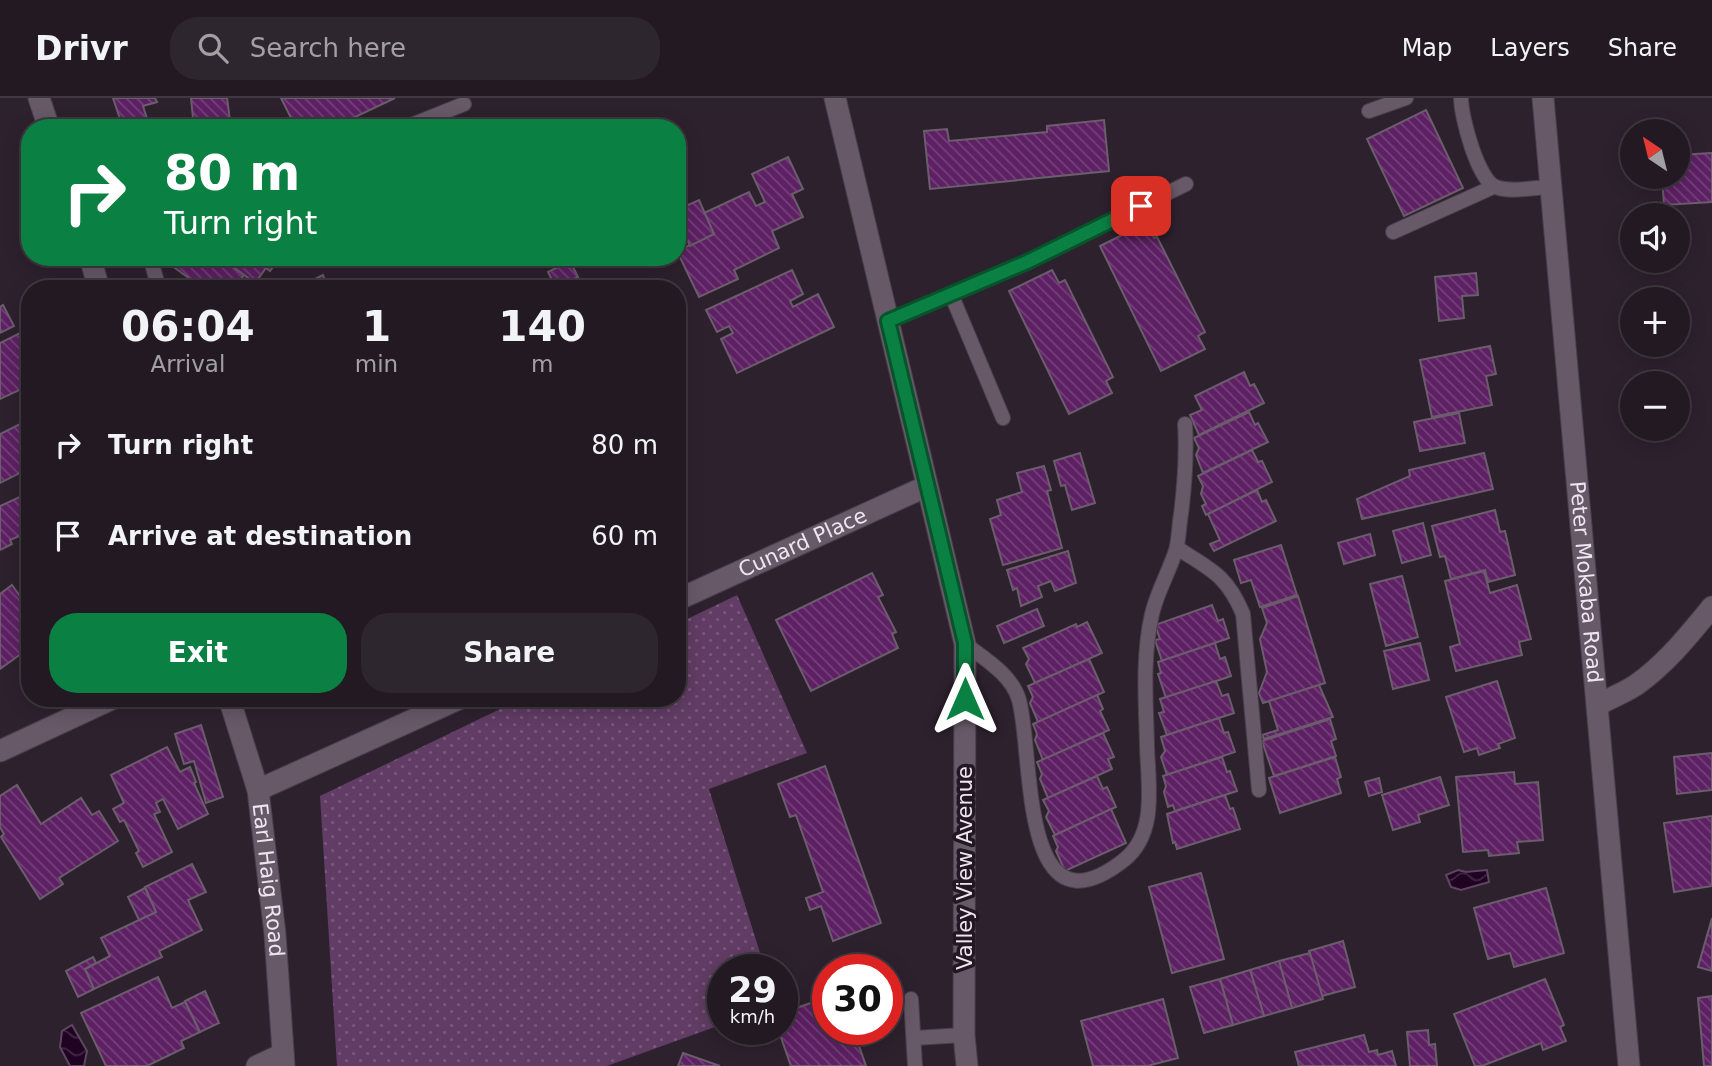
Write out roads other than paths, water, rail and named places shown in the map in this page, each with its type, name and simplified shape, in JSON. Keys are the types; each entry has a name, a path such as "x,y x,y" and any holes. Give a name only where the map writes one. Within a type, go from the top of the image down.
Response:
{"street":[{"path":"40,98 46,119"},
{"name":"Valley View Avenue","path":"835,98 965,643 964,1035 967,1066"},
{"name":"Peter Mokaba Road","path":"1543,98 1629,1066"},
{"name":"Cunard Place","path":"686,596 927,486"},
{"path":"1598,705 1634,687 1655,671 1712,607"},
{"path":"0,751 95,707"},
{"name":"Earl Haig Road","path":"232,707 258,790 275,934 284,1060"},
{"path":"258,790 441,707"},
{"path":"257,1066 284,1060"}],"lane":[{"path":"1369,111 1406,98"},
{"path":"1461,98 1479,169 1493,187"},
{"path":"426,119 464,104"},
{"path":"888,321 1027,262 1186,184"},
{"path":"1393,232 1493,187 1551,187"},
{"path":"951,294 1003,418"},
{"path":"965,643 998,669 1013,687 1019,700 1027,746 1033,815 1040,844 1049,863 1069,880 1086,881 1124,861 1137,849 1145,834 1149,801 1147,640 1152,611 1177,548 1188,458 1185,424"},
{"path":"1177,548 1217,573 1232,589 1243,614 1258,790"},
{"path":"911,999 915,1066"},
{"path":"914,1038 964,1035"}],"water":[{"path":"1458,870 1487,870 1489,882 1461,890 1451,887 1446,875"},
{"path":"72,1025 87,1051 84,1066 70,1066 60,1047 62,1031"}]}
